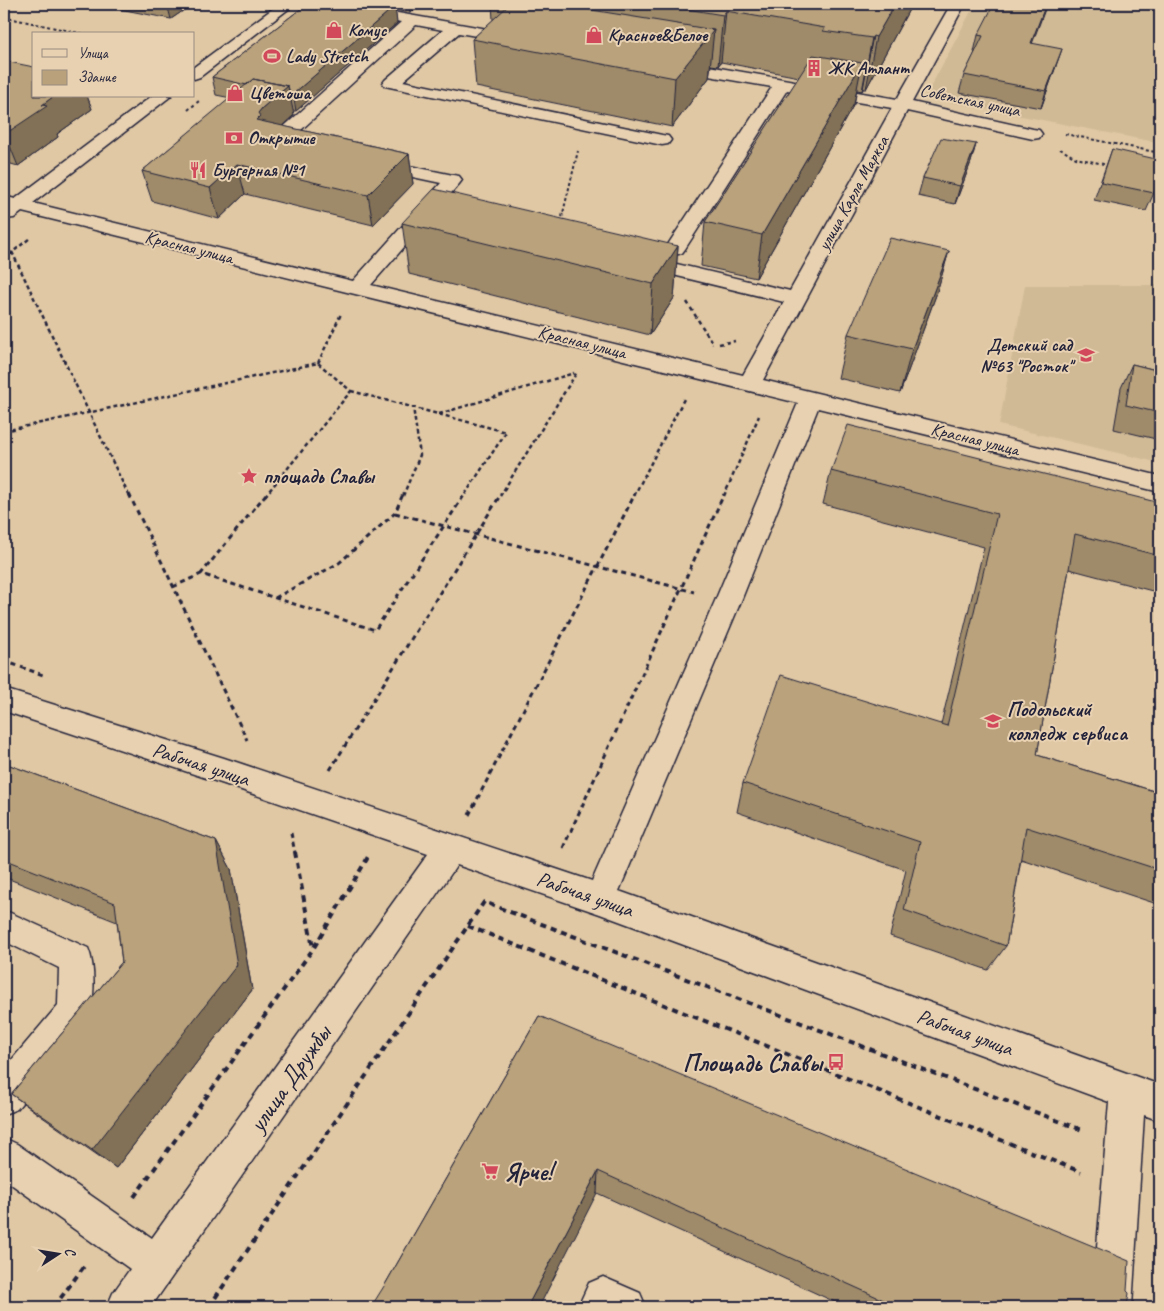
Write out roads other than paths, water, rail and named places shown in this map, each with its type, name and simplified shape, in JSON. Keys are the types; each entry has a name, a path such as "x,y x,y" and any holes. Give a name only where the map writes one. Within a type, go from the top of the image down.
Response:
{"street":[{"path":"195,73 288,4"},
{"path":"323,4 530,38"},
{"name":"улица Карла Маркса","path":"750,383 958,4"},
{"path":"304,149 276,143 413,20"},
{"path":"456,27 391,83 586,129 662,140"},
{"name":"Советская улица","path":"656,62 901,105 1033,134"},
{"path":"675,249 782,84"},
{"path":"8,208 160,98"},
{"path":"358,288 436,213 453,180 360,160"},
{"name":"Красная улица","path":"8,208 358,288 811,398 1086,456 1160,484"},
{"path":"620,257 796,299"},
{"path":"600,899 728,601 811,398"},
{"name":"Рабочая улица","path":"4,700 459,834 600,899 1144,1097"},
{"name":"улица Дружбы","path":"128,1307 459,834"},
{"path":"4,925 76,959 76,1011 4,1096"},
{"path":"1112,1307 1124,1146 1144,1097"},
{"path":"4,1157 158,1265"},
{"path":"598,1307 603,1297 626,1307"}],"place":[{"name":"Комус","path":"334,30"},
{"name":"Красное&Белое","path":"594,35"},
{"name":"Lady Stretch","path":"272,56"},
{"name":"ЖК Атлант","path":"814,68"},
{"name":"Цветоша","path":"235,93"},
{"name":"Открытие","path":"234,138"},
{"name":"Бургерная №1","path":"198,170"},
{"name":"Детский сад №63 \"Росток\"","path":"1086,355"},
{"name":"площадь Славы","path":"249,476"},
{"name":"Подольский колледж сервиса","path":"993,721"},
{"name":"Площадь Славы","path":"836,1062"},
{"name":"Ярче!","path":"490,1171"}]}
